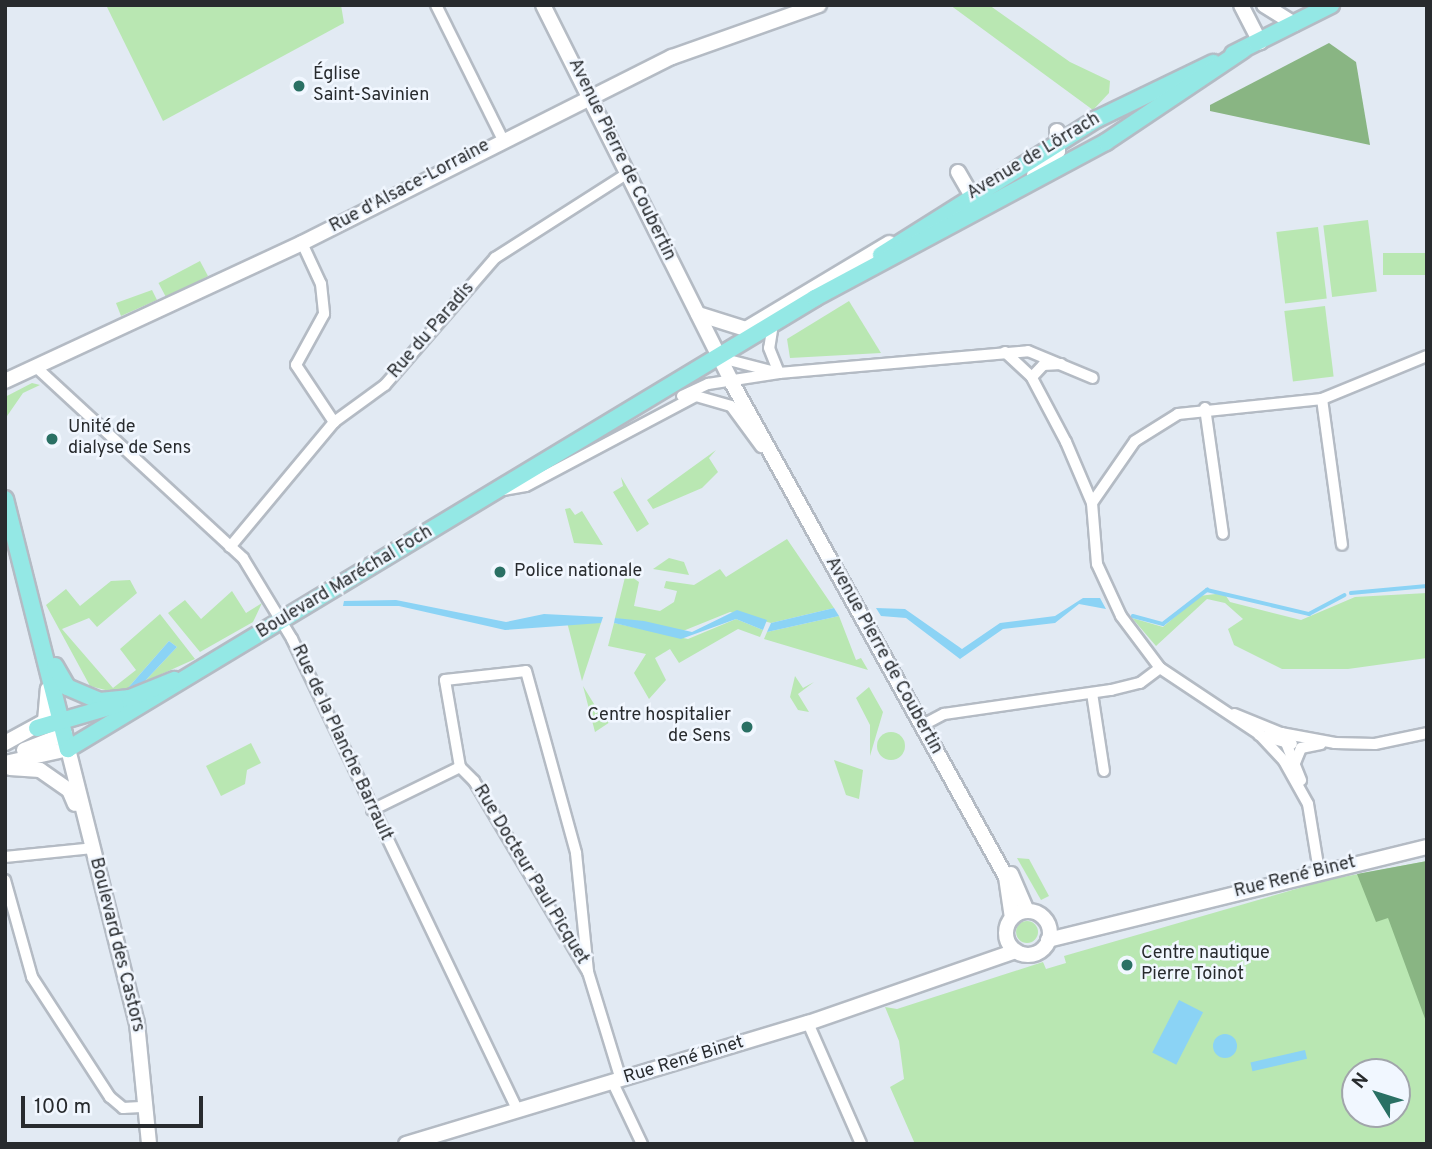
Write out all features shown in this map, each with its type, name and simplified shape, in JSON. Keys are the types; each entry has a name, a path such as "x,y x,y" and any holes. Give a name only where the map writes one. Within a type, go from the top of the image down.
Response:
{"main road":[{"name":"Avenue de Lörrach","path":"838,285 1058,136 1260,42 1326,7"},
{"name":"Avenue de Lörrach","path":"721,358 773,323 838,285 1048,175 1243,50"},
{"name":"Boulevard Maréchal Foch","path":"37,728 65,735 169,694 281,620 621,421 721,358"},
{"path":"5,499 30,609 54,687 65,735"},
{"path":"30,609 67,687 100,701 150,691 239,648"},
{"name":"Boulevard Maréchal Foch","path":"65,735 191,680"}],"street":[{"path":"436,5 502,138"},
{"name":"Avenue Pierre de Coubertin","path":"543,5 732,383 1006,877 1012,918"},
{"name":"Rue d'Alsace-Lorraine","path":"5,381 302,243 502,138 671,57 819,5"},
{"path":"1241,5 1260,42"},
{"path":"1264,5 1295,23"},
{"path":"958,172 968,196 990,207 1046,168 1058,136"},
{"name":"Rue du Paradis","path":"230,547 334,422 385,385 495,258 628,173"},
{"path":"698,314 746,329 968,196"},
{"path":"302,243 321,284 324,314 296,365 334,422"},
{"path":"773,323 769,348 779,373"},
{"path":"721,358 779,373 1028,351 1093,378"},
{"path":"1005,352 1032,377 1092,503 1093,544 1108,594 1121,616 1160,668 1211,705 1259,734 1284,761 1308,804"},
{"path":"1092,503 1116,461 1161,422 1205,408 1322,399 1427,356"},
{"path":"1032,377 1043,365 1063,364"},
{"name":"Rue de la Planche Barrault","path":"37,368 230,547 281,620 517,1109"},
{"name":"Boulevard Maréchal Foch","path":"621,421 641,418 705,385 732,383 779,373"},
{"name":"Boulevard Maréchal Foch","path":"501,490 526,486 690,397 714,399"},
{"name":"Avenue Pierre de Coubertin","path":"714,399 736,410 788,488"},
{"path":"1322,399 1342,545"},
{"path":"1205,408 1223,534"},
{"path":"30,609 49,704 37,728"},
{"path":"923,725 944,714 1092,693 1140,683 1160,668"},
{"path":"460,767 445,680 526,671 576,853 588,972"},
{"path":"1092,693 1104,771"},
{"path":"1211,705 1285,738 1308,745 1335,743"},
{"name":"Boulevard Maréchal Foch","path":"5,743 37,728"},
{"path":"1259,734 1335,743 1375,744 1427,733"},
{"path":"5,755 65,735"},
{"name":"Boulevard Maréchal Foch","path":"5,763 65,735"},
{"name":"Boulevard des Castors","path":"65,735 90,848 137,1023 149,1144"},
{"path":"1284,761 1285,738"},
{"path":"1285,738 1308,804 1319,871"},
{"path":"1295,766 1298,752 1308,745"},
{"name":"Rue Docteur Paul Picquet","path":"372,810 460,767 588,972 617,1082 642,1144"},
{"path":"5,769 37,769 69,790 90,848 5,857"},
{"name":"Avenue Pierre de Coubertin","path":"957,787 972,803 1027,911"},
{"name":"Rue René Binet","path":"1049,934 1163,911 1319,871 1427,847"},
{"path":"5,880 32,976 110,1097 123,1108 145,1107"},
{"path":"1027,911 1044,917 1049,934 1032,954 1016,951 1007,939 1012,918 1027,911"},
{"name":"Rue René Binet","path":"960,972 1007,939"},
{"name":"Rue René Binet","path":"406,1144 808,1023 1016,951"},
{"path":"808,1023 861,1144"}],"green space":[{"path":"106,5 341,5 344,23 163,121"},
{"path":"950,5 989,5 1070,62 1110,81 1109,93 1093,110"},
{"path":"1329,43 1356,62 1370,145 1210,111 1210,105"},
{"path":"1368,220 1377,291 1332,297 1323,225"},
{"path":"1318,227 1327,298 1285,304 1276,232"},
{"path":"1383,253 1427,253 1427,275 1383,275"},
{"path":"200,261 208,276 166,298 159,283"},
{"path":"152,290 157,300 121,316 116,303"},
{"path":"849,301 881,353 790,358 787,339"},
{"path":"1325,306 1334,376 1293,381 1284,311"},
{"path":"32,383 40,385 23,393 5,419 5,397"},
{"path":"716,450 709,458 718,472 702,488 653,509 647,500"},
{"path":"621,477 649,524 637,532 613,492 623,486"},
{"path":"570,508 575,515 582,511 603,545 574,543 565,509"},
{"path":"787,539 834,608 771,623 730,612 678,633 615,618 626,573 639,582 634,606 660,611 674,602 677,591 664,588 666,581 694,585 720,569 726,577"},
{"path":"669,558 684,562 689,575 653,569"},
{"path":"130,580 137,593 97,627 89,618 62,629 113,688 136,670 120,649 160,614 195,659 144,682 177,647 169,641 127,689 113,692 90,686 46,605 66,589 80,606 111,581"},
{"path":"232,591 246,613 262,603 253,622 200,652 168,613 185,600 201,619"},
{"path":"1224,593 1230,602 1301,620 1355,597 1427,593 1427,658 1348,669 1282,669 1234,645 1228,629 1243,619 1225,603 1207,599 1156,646 1132,618 1163,627 1199,596"},
{"path":"839,616 856,660 861,658 868,670 764,639 767,632"},
{"path":"736,619 763,630 760,637 738,629 679,663 670,649 655,658 666,680 649,699 634,673 646,654 608,646 614,623 688,639"},
{"path":"567,622 601,623 582,681"},
{"path":"795,676 803,688 814,682 798,694 809,712 798,710 790,697"},
{"path":"583,686 602,717 613,720 595,732"},
{"path":"869,687 883,712 870,756 870,725 856,698"},
{"path":"891,732 901,736 905,746 901,756 891,760 881,756 877,746 881,736"},
{"path":"251,743 261,763 247,770 245,784 221,796 206,766"},
{"path":"834,760 863,770 859,799 846,795"},
{"path":"1017,858 1029,859 1049,896 1041,900"},
{"path":"1427,861 1427,1144 915,1144 890,1087 904,1079 899,1041 885,1007 897,1009 1043,962 1046,969 1066,963 1064,956 1327,880"},
{"path":"1427,861 1427,1024 1388,918 1376,922 1357,874"},
{"path":"1027,921 1035,924 1038,932 1035,940 1027,943 1019,940 1016,932 1019,924"}],"water":[{"path":"1083,598 1100,598 1106,609 1079,604 1055,623 1003,629 960,659 906,618 881,616 876,608 905,609 962,649 1000,623 1055,616"},
{"path":"396,600 506,622 544,614 603,617 601,623 505,630 399,606 343,606 344,601"},
{"path":"834,608 839,616 767,632 771,623"},
{"path":"737,610 767,620 763,630 736,619 681,639 614,623 615,618 644,621 692,632"},
{"path":"169,641 177,647 144,682 127,689"},
{"path":"1179,1000 1203,1012 1176,1065 1152,1053"},
{"path":"1225,1034 1234,1037 1237,1046 1234,1055 1225,1058 1216,1055 1213,1046 1216,1037"},
{"path":"1305,1050 1307,1059 1252,1071 1250,1063"}],"waterway":[{"path":"1351,593 1427,586"},
{"path":"1133,616 1163,624 1207,590 1309,614 1344,595"}],"place":[{"name":"Église Saint-Savinien","path":"299,86"},
{"name":"Unité de dialyse de Sens","path":"52,439"},
{"name":"Police nationale","path":"500,572"},
{"name":"Centre hospitalier de Sens","path":"747,727"},
{"name":"Centre nautique Pierre Toinot","path":"1127,965"}]}
